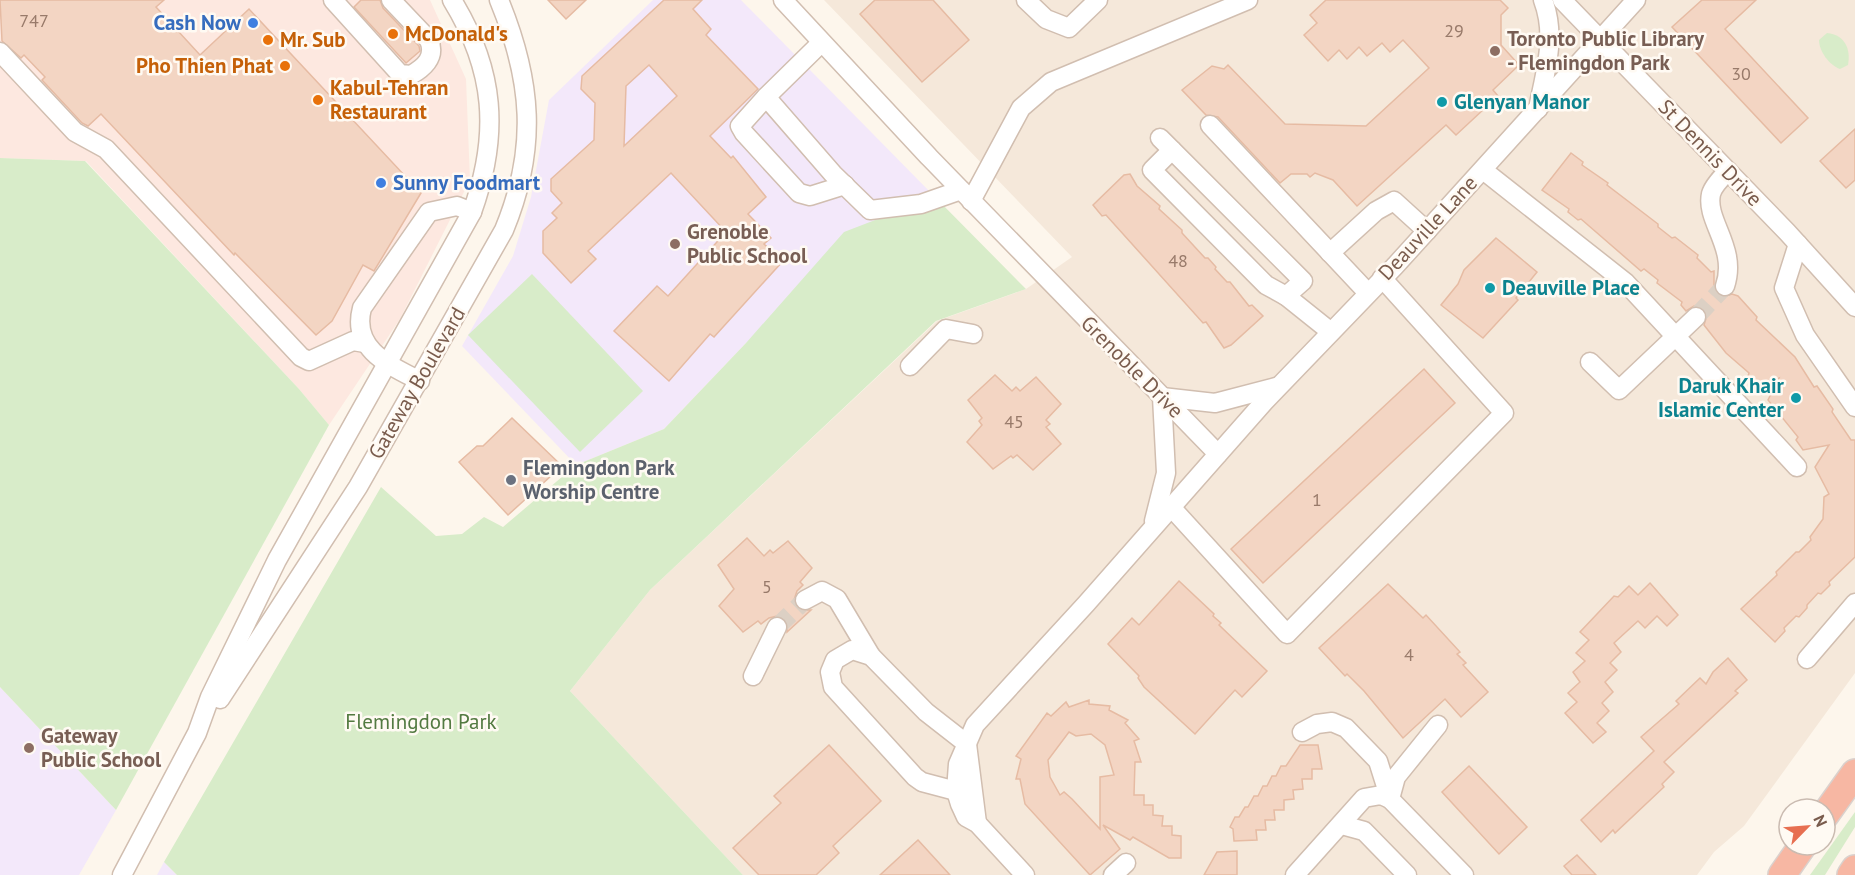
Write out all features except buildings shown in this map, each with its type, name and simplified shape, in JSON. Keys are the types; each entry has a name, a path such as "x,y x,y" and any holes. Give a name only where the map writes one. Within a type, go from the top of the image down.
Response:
{"highway":[{"path":"1837,798 1855,773"},
{"path":"1782,875 1795,857"},
{"path":"1851,875 1855,869"}],"street":[{"path":"333,0 400,74 411,75 424,66 432,52 432,47 429,40 391,0"},
{"name":"Gateway Boulevard","path":"197,733 210,697 277,560 472,212 486,160 490,131 490,102 479,52 452,0"},
{"name":"Gateway Boulevard","path":"122,875 197,733 337,521 420,381 504,230 518,190 526,148 526,90 520,59 499,0"},
{"name":"Grenoble Drive","path":"783,0 967,196 1218,454"},
{"path":"1026,0 1046,19 1069,28 1098,0"},
{"path":"766,97 870,210 967,196 1022,108 1051,82 1248,0"},
{"path":"1537,111 1551,38 1549,17 1542,0"},
{"name":"St Dennis Drive","path":"1562,0 1854,304"},
{"name":"Deauville Lane","path":"1218,454 1278,387 1427,231 1636,0"},
{"path":"821,43 740,126 744,134 799,193 810,196 845,185"},
{"path":"0,52 75,132 106,149 302,357 309,360 353,341 365,343"},
{"path":"1210,125 1368,293"},
{"path":"1286,296 1303,281 1166,144 1152,170 1266,285 1286,296 1331,332"},
{"path":"1483,170 1625,282 1797,467"},
{"path":"1725,286 1728,277 1727,253 1710,202 1711,191 1728,171"},
{"path":"1330,253 1376,211 1394,201 1427,231"},
{"path":"420,381 377,358 365,343 359,326 362,308 414,229 429,212 438,208 457,206 472,212"},
{"path":"1798,244 1784,288 1805,335 1855,407"},
{"path":"1170,507 1287,634 1504,413 1382,278"},
{"path":"1590,362 1619,390 1696,317"},
{"path":"910,366 946,329 973,334"},
{"path":"1153,526 1166,473 1162,397 1215,403 1278,387"},
{"path":"1025,875 977,822 966,817 956,791 958,764 975,725 1086,604 1218,454"},
{"path":"805,600 822,591 834,596 871,656 926,712 967,744 977,822"},
{"path":"1807,659 1855,603"},
{"path":"753,676 777,627"},
{"path":"871,656 852,650 840,656 830,672 833,687 915,777 922,782 956,791"},
{"path":"1302,732 1317,724 1332,722 1346,728 1378,761 1390,799"},
{"path":"1390,799 1396,777 1438,725"},
{"path":"1295,875 1364,798 1381,795 1390,799 1464,875"},
{"path":"1342,825 1364,831 1407,875"}],"shaded area":[{"path":"0,0 430,0 466,79 470,180 400,319 329,425 299,389 86,161 0,158"},
{"name":"Grenoble Public School","path":"653,0 741,0 935,197 746,343 664,429 576,465 462,346 513,256 531,197 549,100"},
{"path":"824,0 1855,0 1855,673 1744,826 1714,852 1697,875 743,875 570,691 650,590 937,321 1026,289 1072,257"},
{"name":"Gateway Public School","path":"0,687 116,810 79,875 0,875"},
{"path":"164,862 177,875 157,875"}],"green space":[{"path":"1827,33 1842,40 1847,48 1848,65 1840,69 1829,61 1821,49 1819,40"},
{"path":"0,158 85,161 299,389 329,425 116,810 0,687"},
{"name":"Flemingdon Park","path":"935,197 1026,289 936,321 650,590 570,691 743,875 177,875 164,862 381,487 436,536 462,534 484,517 503,527 576,465 664,429 746,343 844,232"},
{"path":"532,274 643,391 580,452 468,335"},
{"path":"1855,812 1855,827 1837,856 1837,837"},
{"path":"1823,857 1836,857 1825,875 1810,875"}],"tunnel":[{"path":"1696,317 1725,286"},
{"path":"777,627 805,600"}],"place":[{"name":"Cash Now","path":"253,23"},
{"name":"McDonald's","path":"393,34"},
{"name":"Mr. Sub","path":"268,40"},
{"name":"Toronto Public Library - Flemingdon Park","path":"1495,51"},
{"name":"Pho Thien Phat","path":"285,66"},
{"name":"Kabul-Tehran Restaurant","path":"318,100"},
{"name":"Glenyan Manor","path":"1442,102"},
{"name":"Sunny Foodmart","path":"381,183"},
{"name":"Grenoble Public School","path":"675,244"},
{"name":"Deauville Place","path":"1490,288"},
{"name":"Daruk Khair Islamic Center","path":"1796,398"},
{"name":"Flemingdon Park Worship Centre","path":"511,480"},
{"name":"Gateway Public School","path":"29,748"}]}
